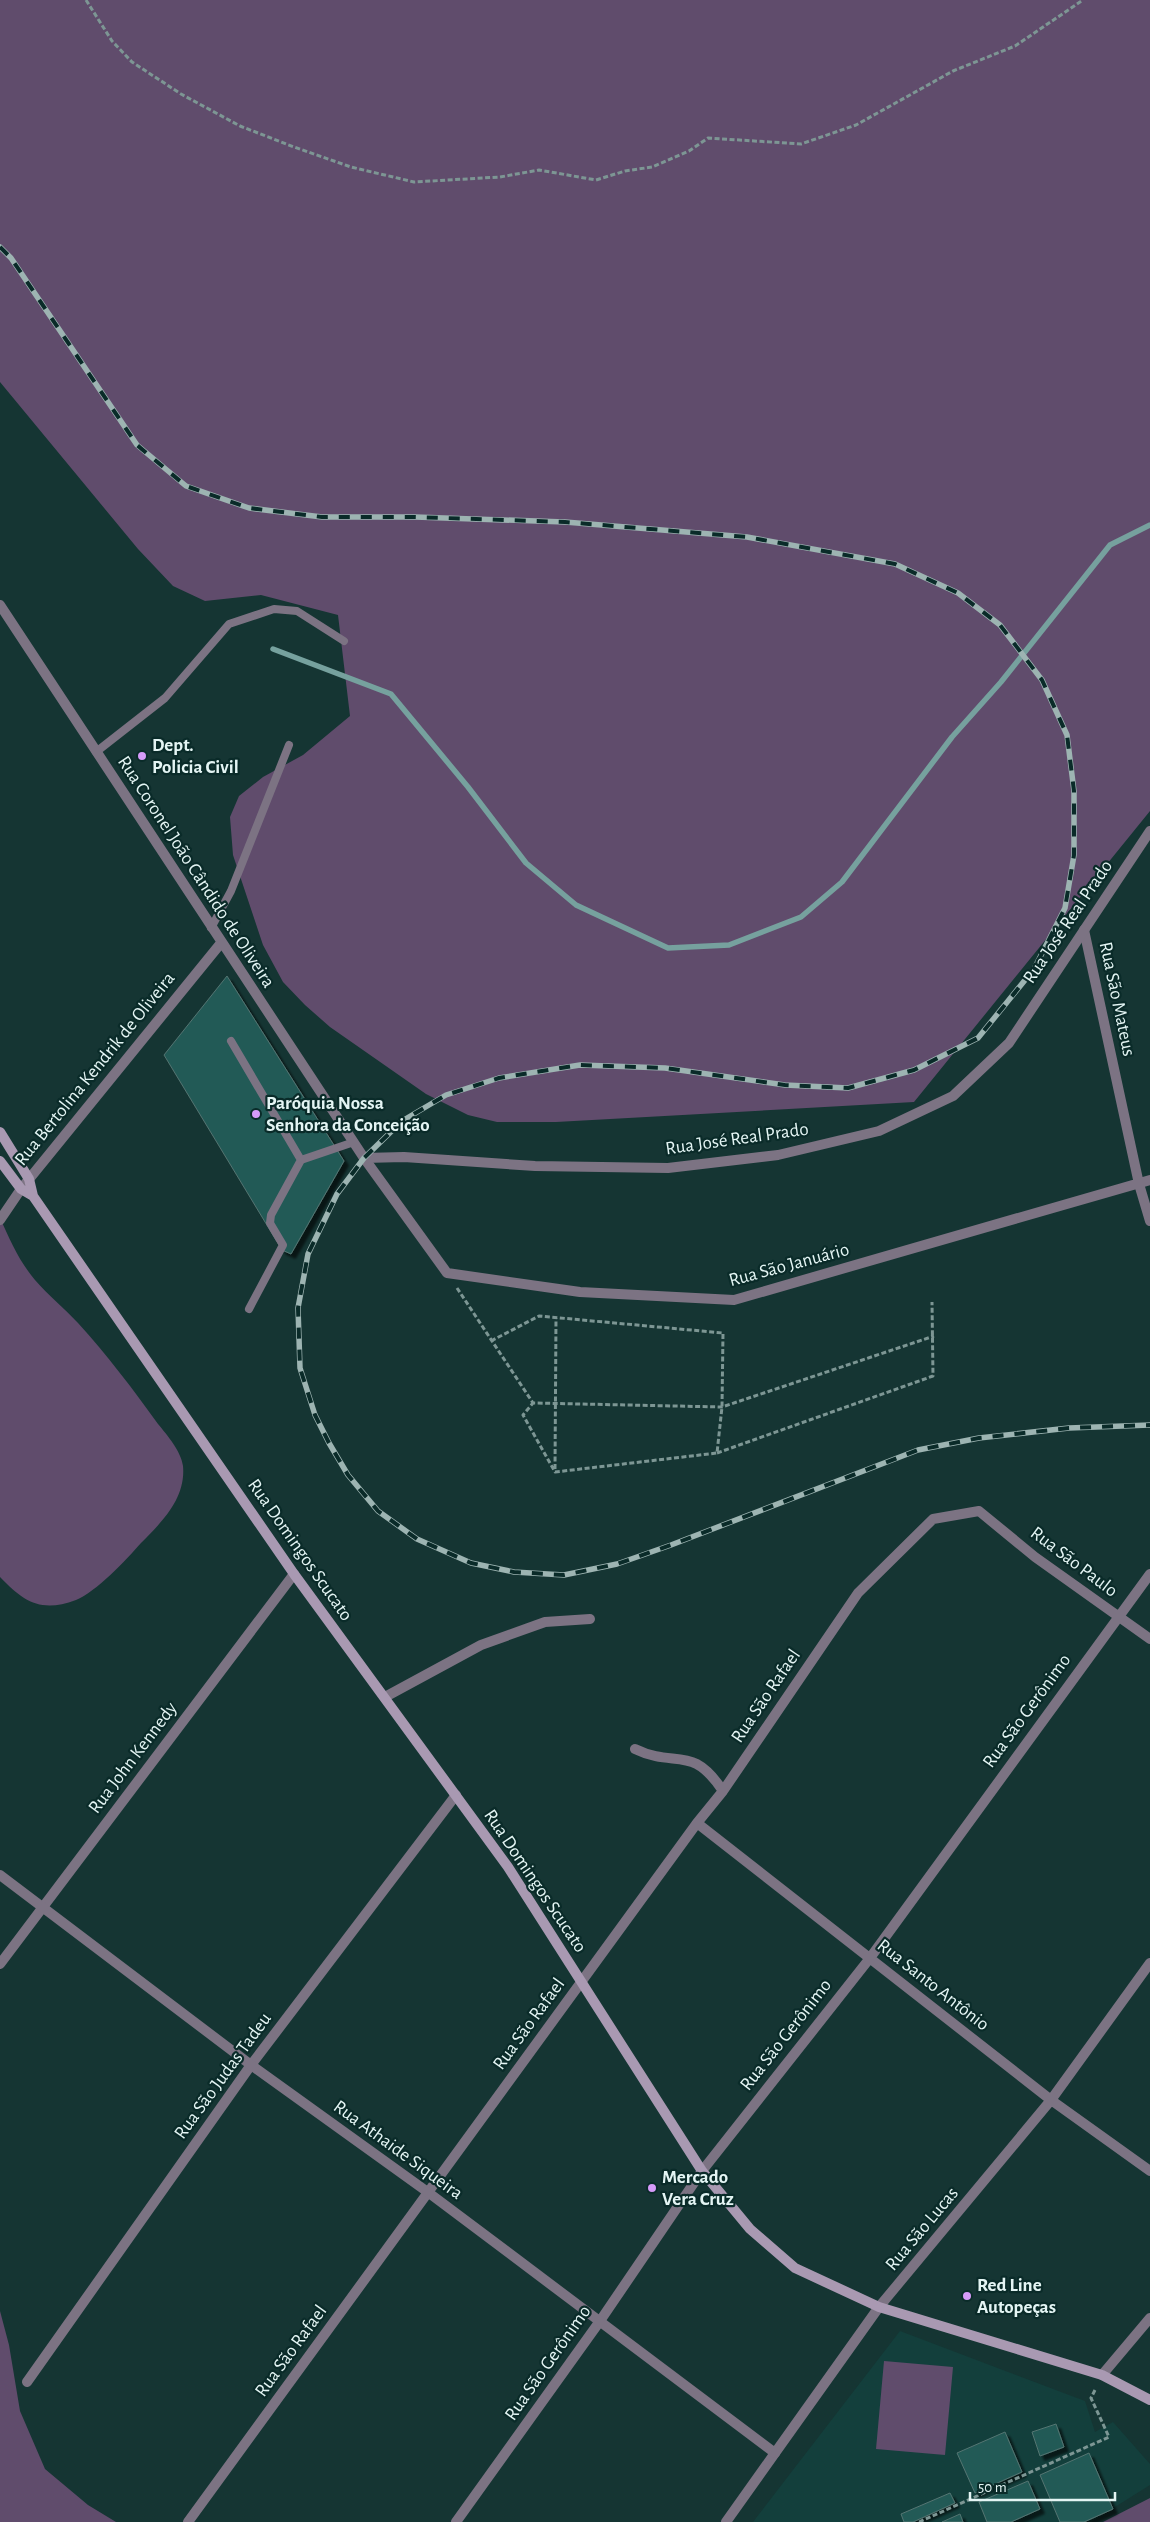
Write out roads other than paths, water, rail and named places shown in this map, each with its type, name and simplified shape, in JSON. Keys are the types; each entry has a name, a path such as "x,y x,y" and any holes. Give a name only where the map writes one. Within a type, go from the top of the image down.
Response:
{"main road":[{"name":"Rua Domingos Scucato","path":"0,1132 29,1179 33,1196 294,1574 508,1867 702,2171 750,2229 795,2268 879,2307 1102,2375 1150,2400"},
{"name":"Rua Domingos Scucato","path":"0,1161 21,1189 33,1196"}],"street":[{"name":"Rua Coronel João Cândido de Oliveira","path":"0,605 364,1158"},
{"name":"Rua José Real Prado","path":"364,1158 404,1157 535,1166 668,1168 778,1155 879,1131 953,1096 1009,1043 1150,831"},
{"name":"Rua São Mateus","path":"1084,930 1139,1184 1150,1221"},
{"name":"Rua Bertolina Kendrik de Oliveira","path":"0,1220 21,1189 221,943"},
{"name":"Rua São Januário","path":"364,1158 447,1273 580,1292 734,1300 1150,1180"},
{"name":"Rua São Paulo","path":"979,1511 1035,1557 1150,1639"},
{"name":"Rua São Rafael","path":"188,2522 697,1823 723,1790 858,1593 933,1519 979,1511"},
{"name":"Rua John Kennedy","path":"0,1964 294,1574"},
{"name":"Rua São Gerônimo","path":"456,2522 600,2320 702,2171 870,1958 1117,1616 1150,1574"},
{"path":"385,1697 481,1644 545,1622 590,1619"},
{"path":"636,1749 651,1755 693,1760 711,1773 723,1790"},
{"name":"Rua São Judas Tadeu","path":"26,2382 251,2065 456,1795"},
{"name":"Rua Santo Antônio","path":"697,1823 1051,2100 1150,2171"},
{"name":"Rua Athaide Siqueira","path":"0,1876 251,2065 600,2320 775,2453"},
{"name":"Rua São Lucas","path":"726,2522 879,2307 1051,2100 1150,1963"},
{"path":"1102,2375 1150,2318"}],"lane":[{"path":"96,752 165,698 229,624 274,609 297,611 344,641"},
{"path":"211,928 231,891 289,745"},
{"path":"232,1041 301,1160"},
{"path":"249,1309 283,1245 270,1223 271,1215 301,1160 354,1142"}],"waterway":[{"path":"273,649 391,694 468,787 526,863 576,905 668,948 729,945 801,917 842,882 952,737 1001,682 1110,545 1150,525"}],"railway":[{"path":"0,247 11,258 137,445 186,486 249,508 322,517 415,517 565,522 747,537 895,564 958,593 1000,625 1042,680 1067,735 1074,791 1074,855 1065,908 1034,969 978,1038 914,1070 848,1088 785,1085 665,1068 580,1065 499,1078 446,1095 402,1121 364,1158 337,1194 308,1254 298,1308 300,1368 315,1415 329,1443 348,1475 378,1511 417,1539 471,1563 514,1572 564,1575 617,1564 671,1545 918,1450 979,1438 1069,1428 1150,1425"}],"place":[{"name":"Dept. Policia Civil","path":"142,756"},
{"name":"Paróquia Nossa Senhora da Conceição","path":"256,1114"},
{"name":"Mercado Vera Cruz","path":"652,2188"},
{"name":"Red Line Autopeças","path":"967,2296"}]}
